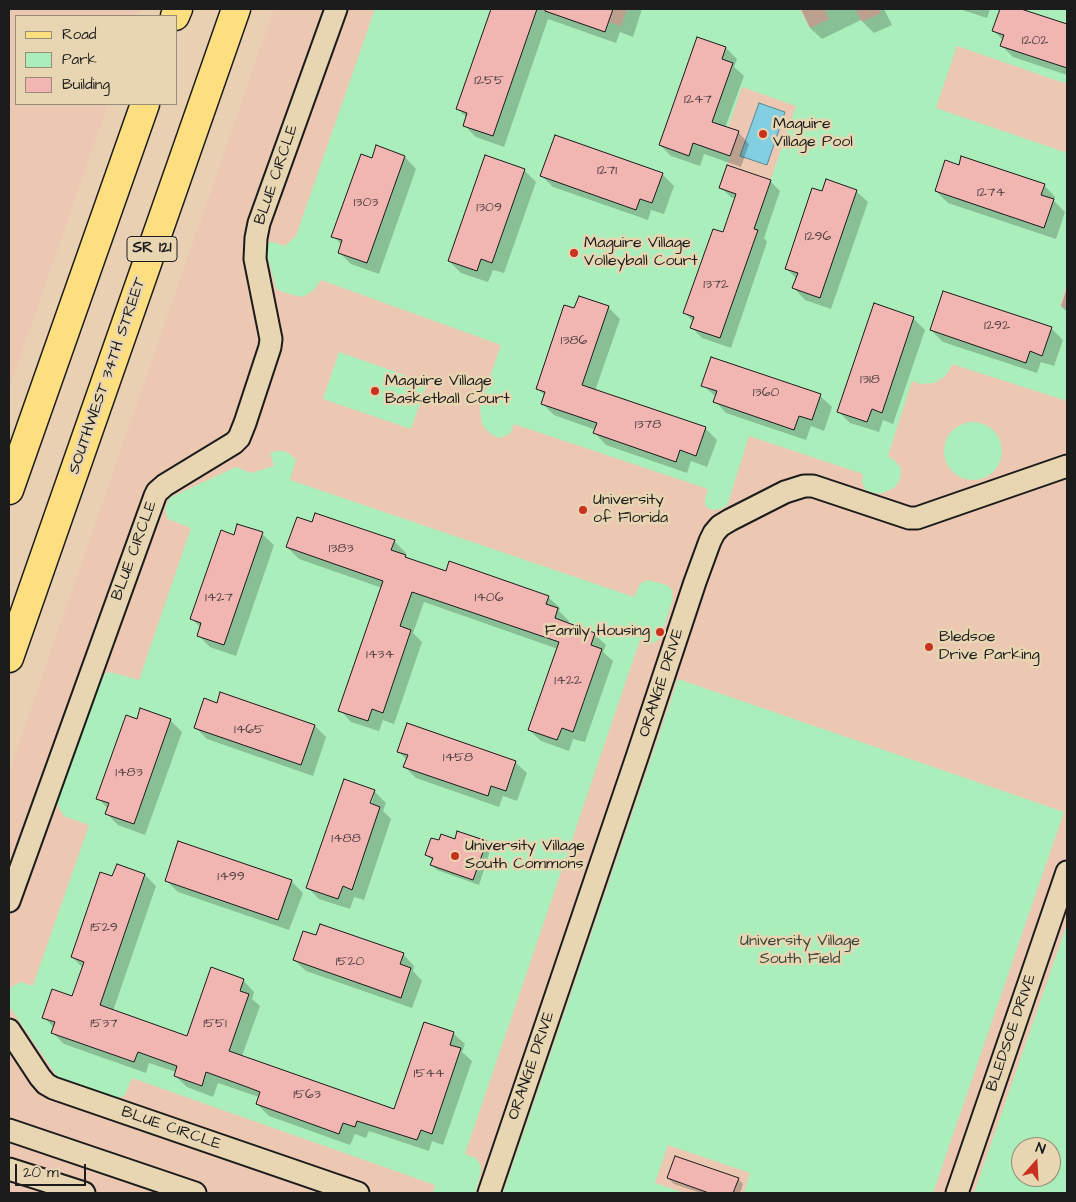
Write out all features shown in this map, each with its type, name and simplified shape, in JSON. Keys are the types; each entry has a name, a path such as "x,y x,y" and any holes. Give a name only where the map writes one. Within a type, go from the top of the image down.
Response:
{"main road":[{"name":"SOUTHWEST 34TH STREET","path":"9,658 236,9"},
{"path":"9,490 145,105"}],"street":[{"name":"BLUE CIRCLE","path":"9,901 155,496 165,485 234,443 239,438 245,423 271,339 256,260 256,238 336,9"},
{"name":"ORANGE DRIVE","path":"489,1193 698,575 714,533 720,526 739,515 785,492 804,486 813,486 909,518 917,518 1067,466"},
{"name":"BLEDSOE DRIVE","path":"957,1193 1067,872"},
{"name":"BLUE CIRCLE","path":"9,1030 40,1077 53,1088 358,1193"},
{"path":"9,1130 195,1193"},
{"path":"9,1169 84,1193"}],"shaded area":[{"path":"9,9 141,9 138,15 15,15 15,105 108,105 9,389"},
{"name":"University of Florida","path":"274,9 1067,9 1067,1193 9,1193 9,772"}],"green space":[{"path":"375,9 538,9 604,32 608,22 621,26 627,9 800,9 810,28 829,19 825,9 855,9 862,22 881,13 879,9 1000,9 992,31 1004,35 1001,46 1067,68 1067,84 957,46 936,108 1067,153 1067,284 1060,306 1067,309 1067,401 952,364 944,377 934,383 921,384 912,381 888,456 900,467 900,479 895,487 880,494 865,489 862,482 863,474 749,436 728,503 723,508 715,510 707,508 705,504 708,489 514,424 509,434 499,438 492,435 483,426 480,406 501,345 321,280 313,291 302,297 278,290 265,248 266,243 272,242 285,246 296,236","holes":["697,37 726,47 722,59 733,64 704,147 693,143 688,156 659,145","742,87 796,106 763,202 719,187 733,149 722,145","456,109 502,109 493,136 463,126 467,113","555,135 663,173 652,203 640,199 636,210 553,180 544,165","376,145 405,157 367,263 338,253 342,240 331,236 361,154 372,158","485,155 514,166 477,271 448,261","961,157 1041,195 1054,199 1044,228 935,191 945,161 959,165","826,179 857,190 820,298 793,288 798,273 785,268 812,188 822,191","713,229 723,233 758,231 720,338 691,328 694,317 683,313","944,291 1052,327 1042,355 1030,351 1026,362 943,335 946,324 934,319","579,296 609,306 572,415 541,404 545,392 536,388 564,305 574,308","874,304 881,413 872,409 867,422 837,411","711,357 821,394 812,420 799,416 794,430 717,391","595,389 705,427 696,456 680,450 675,462 594,434 597,423 585,418"]},
{"path":"1021,9 1067,9 1067,24 1025,10"},
{"name":"Maguire Village Basketball Court","path":"339,352 427,383 411,429 323,399"},
{"path":"967,422 979,422 994,430 1002,445 1002,457 994,472 979,480 967,480 952,472 944,457 944,445 952,430"},
{"path":"284,451 296,460 290,480 634,597 640,584 647,580 667,585 672,590 673,599 660,639 651,644 640,640 465,1154 476,1158 481,1166 475,1193 433,1193 435,1185 132,1078 125,1095 119,1098 59,1079 9,1006 9,989 20,982 33,986 89,825 64,816 57,802 103,676 110,672 139,680 191,528 168,519 165,510 167,503 171,497 236,467 251,473 274,466 270,453","holes":["315,513 394,540 391,550 406,555 395,585 286,548 297,517 312,522","238,524 263,533 224,645 197,636 201,623 190,619 221,531 234,535","449,561 549,596 546,604 558,609 548,638 422,595 432,566 446,571","376,603 405,613 400,626 411,630 383,713 372,709 338,710","566,622 595,633 591,645 602,649 557,740 528,730","221,692 303,720 311,736 301,765 194,728 204,699 217,703","141,709 171,719 134,824 106,814 109,803 96,798 126,715 137,719","407,723 516,760 506,790 491,786 487,796 404,767 408,755 397,751","344,779 375,790 370,803 380,807 352,889 343,886 307,888","457,832 487,841 473,880 431,865 433,858 425,855 431,838 439,840 441,834 455,839","179,841 291,880 180,874 168,870","117,864 145,874 108,982 80,973 84,962 71,957 100,872 112,876","320,924 411,968 377,989 293,960 303,931 316,935","211,967 240,991 249,994 220,1077 206,1073 202,1086 174,1076","52,989 135,1018 150,1056 138,1052 134,1062 51,1033 55,1022 42,1017","424,1022 454,1032 450,1045 460,1048 432,1134 421,1130 417,1140 387,1130","257,1061 364,1098 355,1127 343,1123 339,1134 256,1104 260,1092 247,1087"]},
{"name":"University Village South Field","path":"678,679 1064,812 933,1193 744,1193 750,1173 668,1145 655,1183 684,1193 503,1193"},
{"path":"1067,924 1067,1193 974,1193"}],"water":[{"name":"Maguire Village Pool","path":"759,103 785,112 767,165 740,156"}],"building":[{"path":"491,9 537,9 493,136 463,126 467,113 456,109"},
{"path":"546,9 613,9 605,32 545,11"},
{"path":"1000,9 1021,9 1067,24 1067,68 1000,46 1004,35 992,31"},
{"path":"697,37 726,47 722,59 733,63 712,122 739,131 730,156 693,143 689,156 659,145"},
{"path":"555,135 663,173 652,203 640,199 636,210 540,176"},
{"path":"376,145 405,156 367,263 338,253 342,240 331,237 361,154 372,158"},
{"path":"485,155 525,169 492,263 481,259 477,271 448,261"},
{"path":"961,156 1045,184 1041,195 1054,199 1044,228 935,191 945,160 959,165"},
{"path":"727,165 771,180 754,229 758,230 720,338 690,328 694,317 683,313 713,229 723,232 736,194 719,188"},
{"path":"826,179 857,190 820,298 792,288 798,273 785,269 812,188 822,191"},
{"path":"943,291 1052,327 1042,356 1030,351 1026,363 930,330"},
{"path":"579,296 609,306 582,385 706,427 696,456 680,450 676,462 593,433 597,423 541,404 545,392 536,389 564,305 574,308"},
{"path":"874,303 914,317 882,413 872,409 867,422 837,412"},
{"path":"711,357 821,394 812,420 799,416 794,430 713,402 717,391 701,386"},
{"path":"315,513 395,540 391,550 406,555 405,557 446,571 449,561 549,596 546,604 558,608 555,618 595,633 591,645 602,649 573,732 562,728 557,740 528,730 559,642 412,592 400,626 411,630 383,713 372,709 368,721 338,711 383,581 286,547 297,517 312,522"},
{"path":"237,524 263,532 224,645 197,636 201,623 190,619 221,530 234,535"},
{"path":"220,692 315,725 301,765 194,728 204,698 217,703"},
{"path":"140,708 171,719 134,824 105,814 109,803 96,799 126,715 137,719"},
{"path":"407,723 516,761 506,791 491,786 488,796 403,767 408,755 397,752"},
{"path":"344,779 375,790 370,803 380,807 352,890 343,886 338,899 306,888"},
{"name":"University Village South Commons","path":"457,831 487,841 473,880 430,865 433,858 425,855 431,838 439,840 441,834 455,839"},
{"path":"178,841 292,880 278,920 165,881"},
{"path":"117,864 145,874 100,1005 187,1036 211,967 244,979 240,991 249,994 229,1051 394,1109 424,1022 454,1032 450,1045 461,1048 432,1134 421,1130 417,1140 357,1121 355,1127 343,1123 339,1134 256,1104 260,1092 206,1072 202,1086 174,1076 177,1066 138,1052 134,1062 51,1033 55,1022 42,1018 52,989 72,996 84,962 71,957 100,872 112,876"},
{"path":"320,924 404,953 400,964 411,968 401,998 293,960 303,931 316,935"},
{"path":"675,1156 739,1178 733,1193 709,1193 667,1178"}],"place":[{"name":"Maguire Village Pool","path":"763,134"},
{"name":"Maguire Village Volleyball Court","path":"574,253"},
{"name":"Maguire Village Basketball Court","path":"375,391"},
{"name":"University of Florida","path":"583,510"},
{"name":"Family Housing","path":"660,632"},
{"name":"Bledsoe Drive Parking","path":"929,647"},
{"name":"University Village South Commons","path":"455,856"}]}
